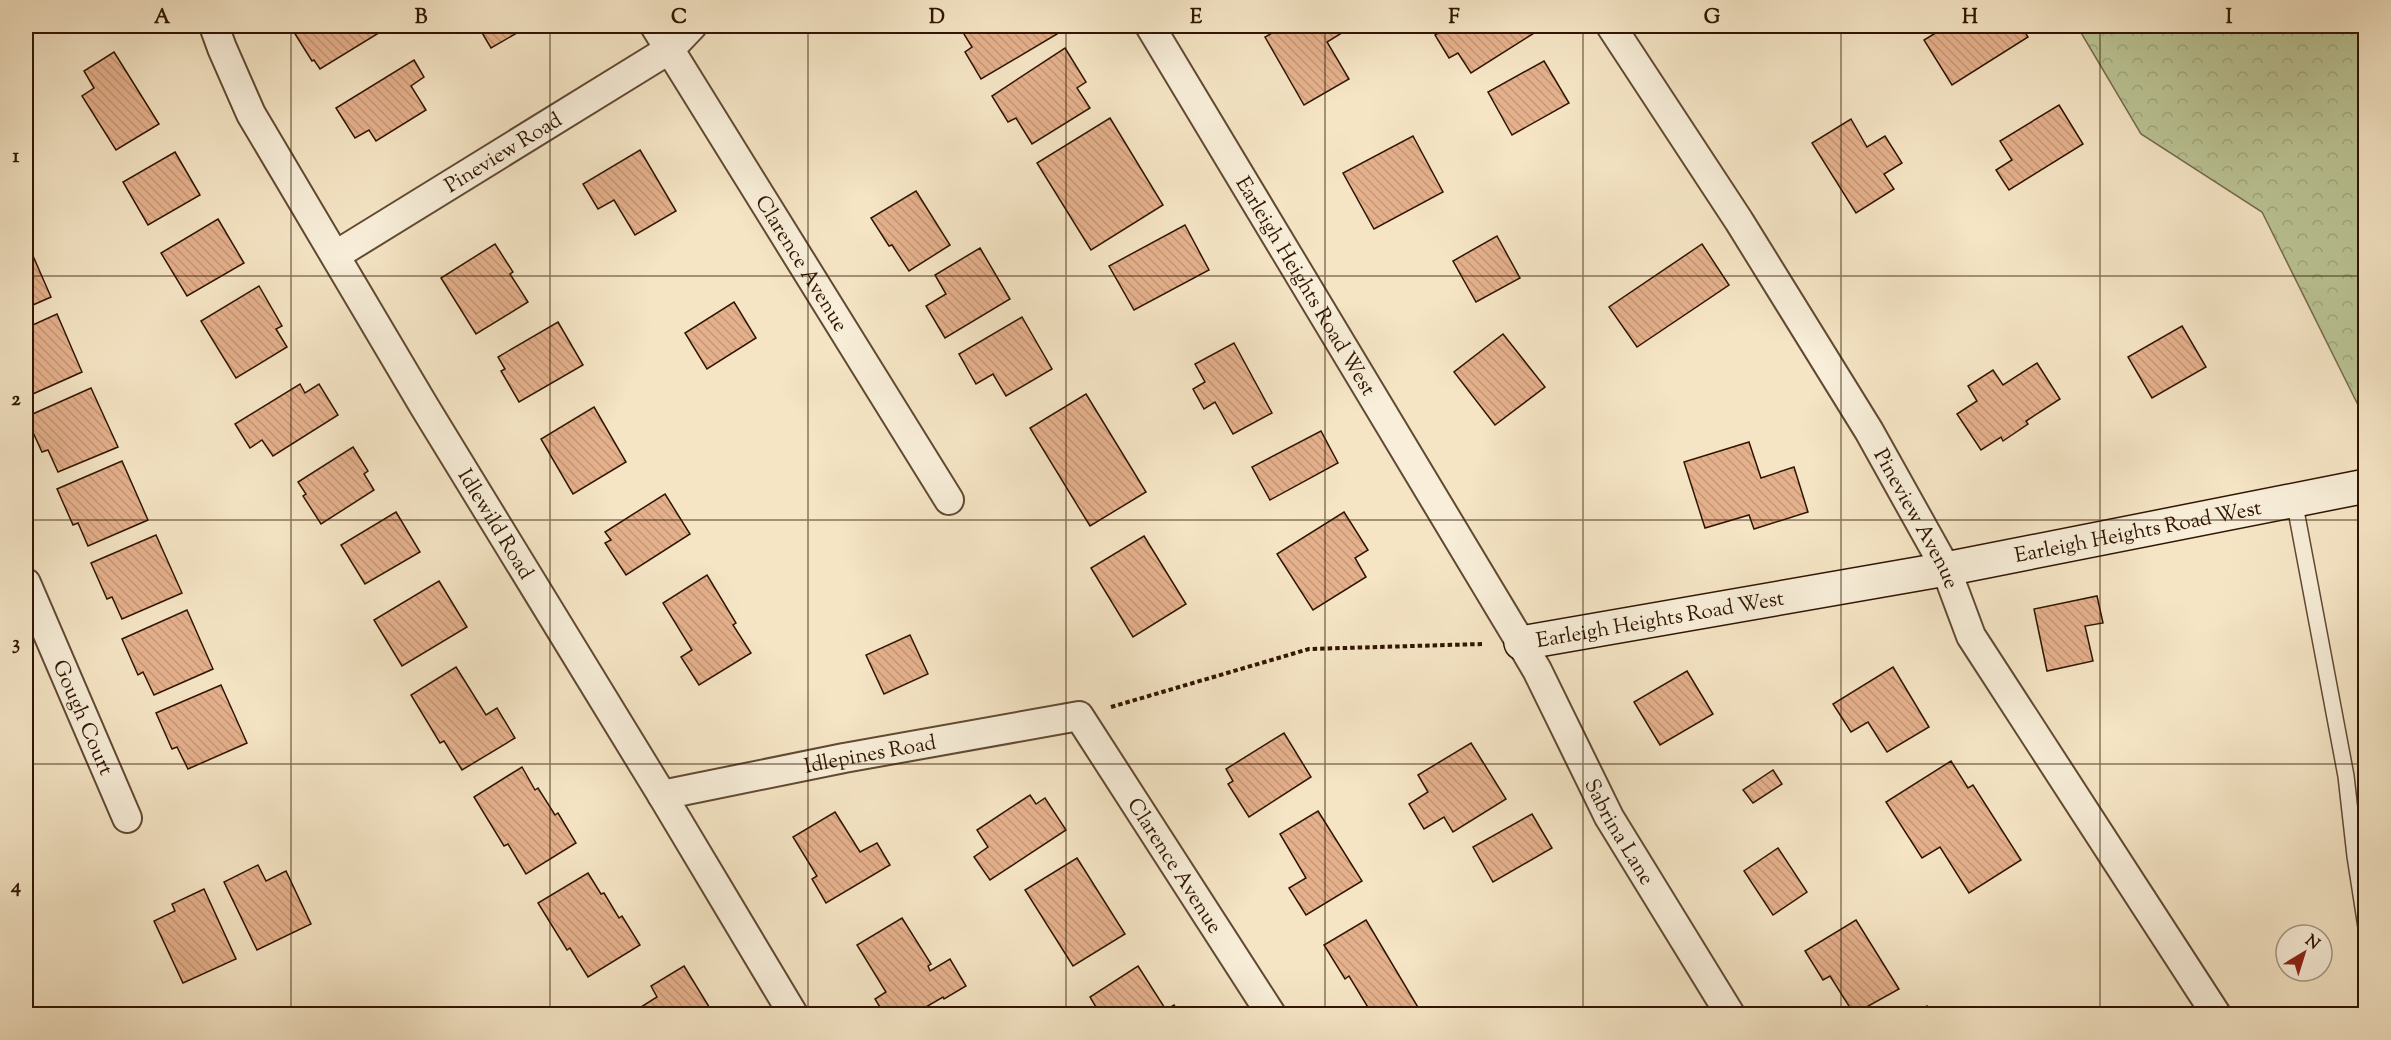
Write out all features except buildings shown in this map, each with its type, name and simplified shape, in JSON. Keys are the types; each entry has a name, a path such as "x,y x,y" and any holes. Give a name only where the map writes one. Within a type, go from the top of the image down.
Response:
{"street":[{"name":"Idlewild Road","path":"214,26 251,114 424,406 793,1014"},
{"name":"Pineview Road","path":"336,255 662,37 692,26"},
{"name":"Earleigh Heights Road West","path":"1150,26 1521,643 1946,569 2366,486"},
{"name":"Pineview Avenue","path":"1611,26 1820,349 1869,431 1946,569 1971,636 2216,1014"},
{"name":"Clarence Avenue","path":"662,37 949,500"},
{"name":"Gough Court","path":"26,583 127,818"},
{"name":"Sabrina Lane","path":"1521,643 1537,670 1609,817 1730,1014"},
{"name":"Clarence Avenue","path":"1079,716 1271,1014"},
{"name":"Idlepines Road","path":"662,795 844,758 1079,716"}],"lane":[{"path":"2294,500 2346,776 2366,927"}],"path":[{"path":"1079,716 1309,649 1521,643"}],"green space":[{"path":"2077,26 2365,26 2364,417 2262,212 2141,134"}]}
